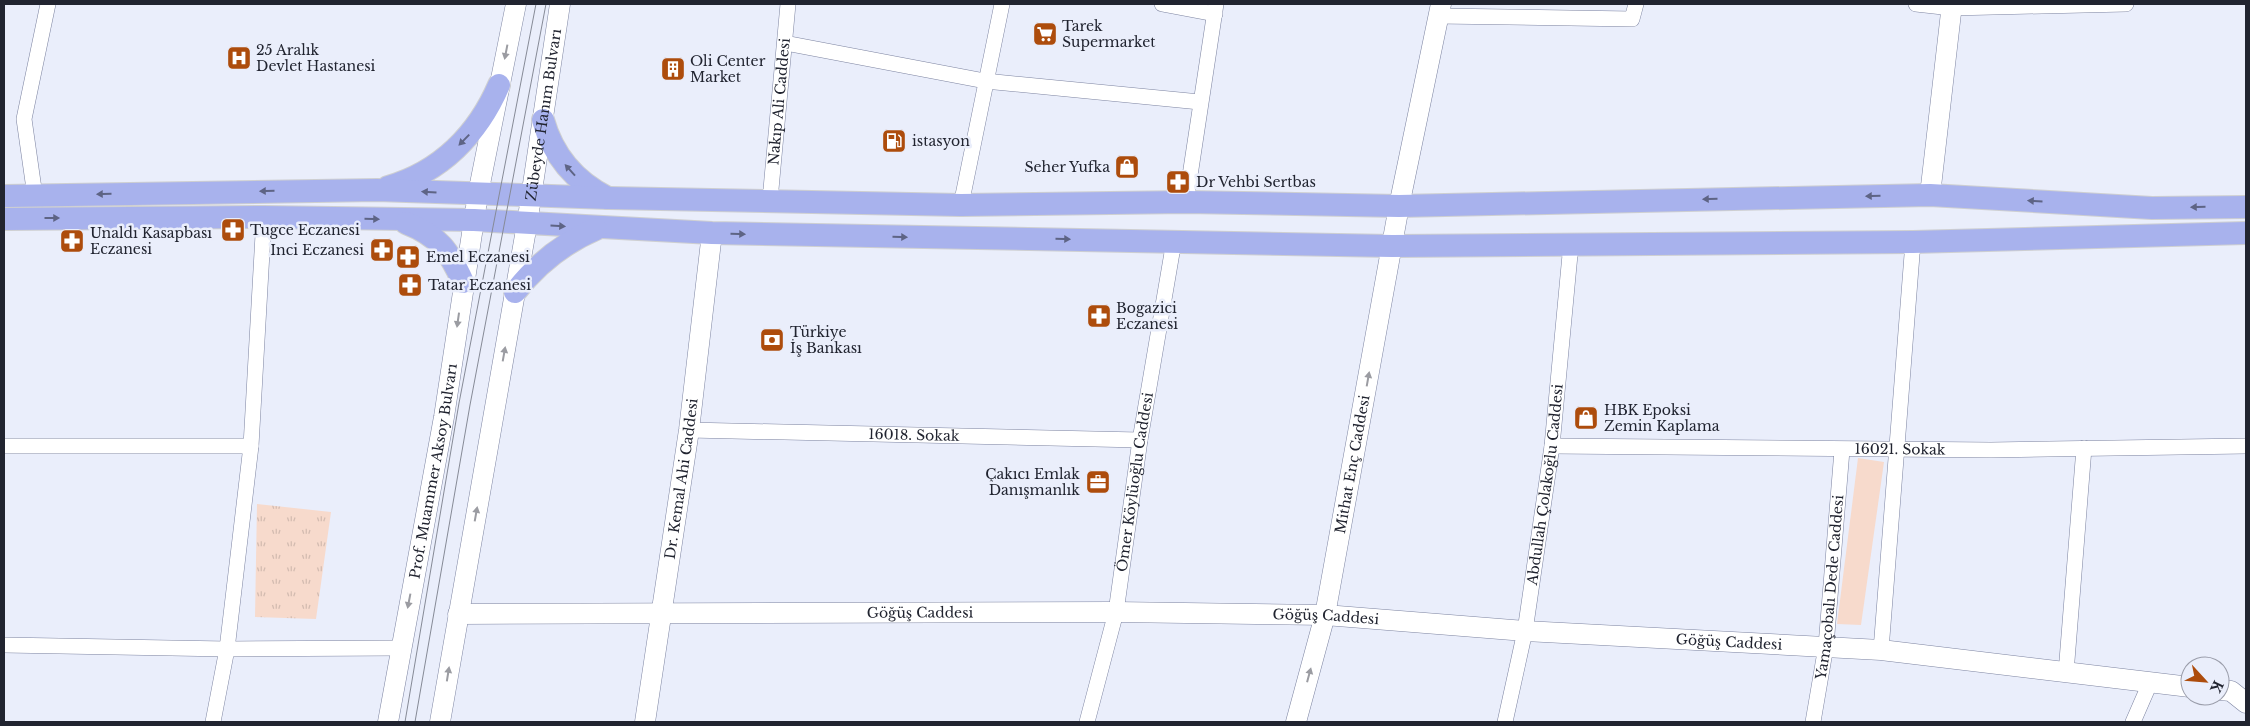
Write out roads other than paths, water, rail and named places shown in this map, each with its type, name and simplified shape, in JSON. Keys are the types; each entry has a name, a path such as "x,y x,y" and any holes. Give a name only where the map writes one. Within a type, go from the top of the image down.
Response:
{"main road":[{"path":"474,220 516,4"},
{"name":"Zübeyde Hanım Bulvarı","path":"527,224 560,4"},
{"path":"1930,195 1952,6"},
{"name":"Mithat Enç Caddesi","path":"1296,722 1325,615 1399,206 1440,10"},
{"path":"377,190 414,177 448,156 473,131 492,101 499,85"},
{"path":"543,120 551,144 564,165 584,184 609,198"},
{"path":"4,196 377,190 531,196 961,205 1186,202 1399,206 1930,195 2152,208 2246,207"},
{"path":"4,219 264,217 474,220 712,233 1392,246 1913,242 2246,233"},
{"path":"398,220 427,232 436,239 452,257 463,282"},
{"name":"Prof. Muammer Aksoy Bulvarı","path":"388,722 400,648 444,417 463,282 474,220"},
{"path":"440,722 527,224"},
{"path":"515,292 526,278 553,253 599,228"},
{"name":"Dr. Kemal Ahi Caddesi","path":"645,722 689,430 712,233"},
{"name":"Göğüş Caddesi","path":"458,614 1116,612 1325,615 1525,630 1881,650 2180,686"},
{"path":"2230,691 2246,702"}],"street":[{"path":"35,196 24,119 48,4"},
{"name":"Nakıp Ali Caddesi","path":"770,200 788,4"},
{"path":"961,205 1002,4"},
{"path":"1162,4 1216,9 1200,102 1186,202"},
{"path":"1440,10 1632,19 1636,4"},
{"path":"1916,4 1952,6 2126,4"},
{"path":"785,43 985,81 1200,102"},
{"path":"213,722 226,649 251,446 264,217"},
{"name":"Ömer Köylüoğlu Caddesi","path":"1087,722 1116,612 1140,440 1174,241"},
{"path":"1881,650 1913,242"},
{"name":"Abdullah Çolakoğlu Caddesi","path":"1505,722 1525,630 1552,446 1571,244"},
{"name":"16018. Sokak","path":"689,430 1140,440"},
{"path":"4,446 251,446"},
{"name":"16021. Sokak","path":"1552,446 1842,450 2246,446"},
{"path":"2066,673 2084,448"},
{"name":"Yamaçobalı Dede Caddesi","path":"1814,722 1826,646 1842,450"},
{"path":"4,645 226,649 400,648"},
{"path":"2132,722 2150,683"}],"tram line":[{"path":"405,722 459,403 536,4"},
{"path":"415,722 470,405 546,4"}],"place":[{"name":"Tarek Supermarket","path":"1045,34"},
{"name":"25 Aralık Devlet Hastanesi","path":"239,58"},
{"name":"Oli Center Market","path":"673,69"},
{"name":"istasyon","path":"894,141"},
{"name":"Seher Yufka","path":"1127,167"},
{"name":"Dr Vehbi Sertbas","path":"1178,182"},
{"name":"Tugce Eczanesi","path":"233,230"},
{"name":"Unaldı Kasapbası Eczanesi","path":"72,241"},
{"name":"Inci Eczanesi","path":"382,250"},
{"name":"Emel Eczanesi","path":"408,257"},
{"name":"Tatar Eczanesi","path":"410,285"},
{"name":"Bogazici Eczanesi","path":"1099,316"},
{"name":"Türkiye İş Bankası","path":"772,340"},
{"name":"HBK Epoksi Zemin Kaplama","path":"1586,418"},
{"name":"Çakıcı Emlak Danışmanlık","path":"1098,482"}]}
